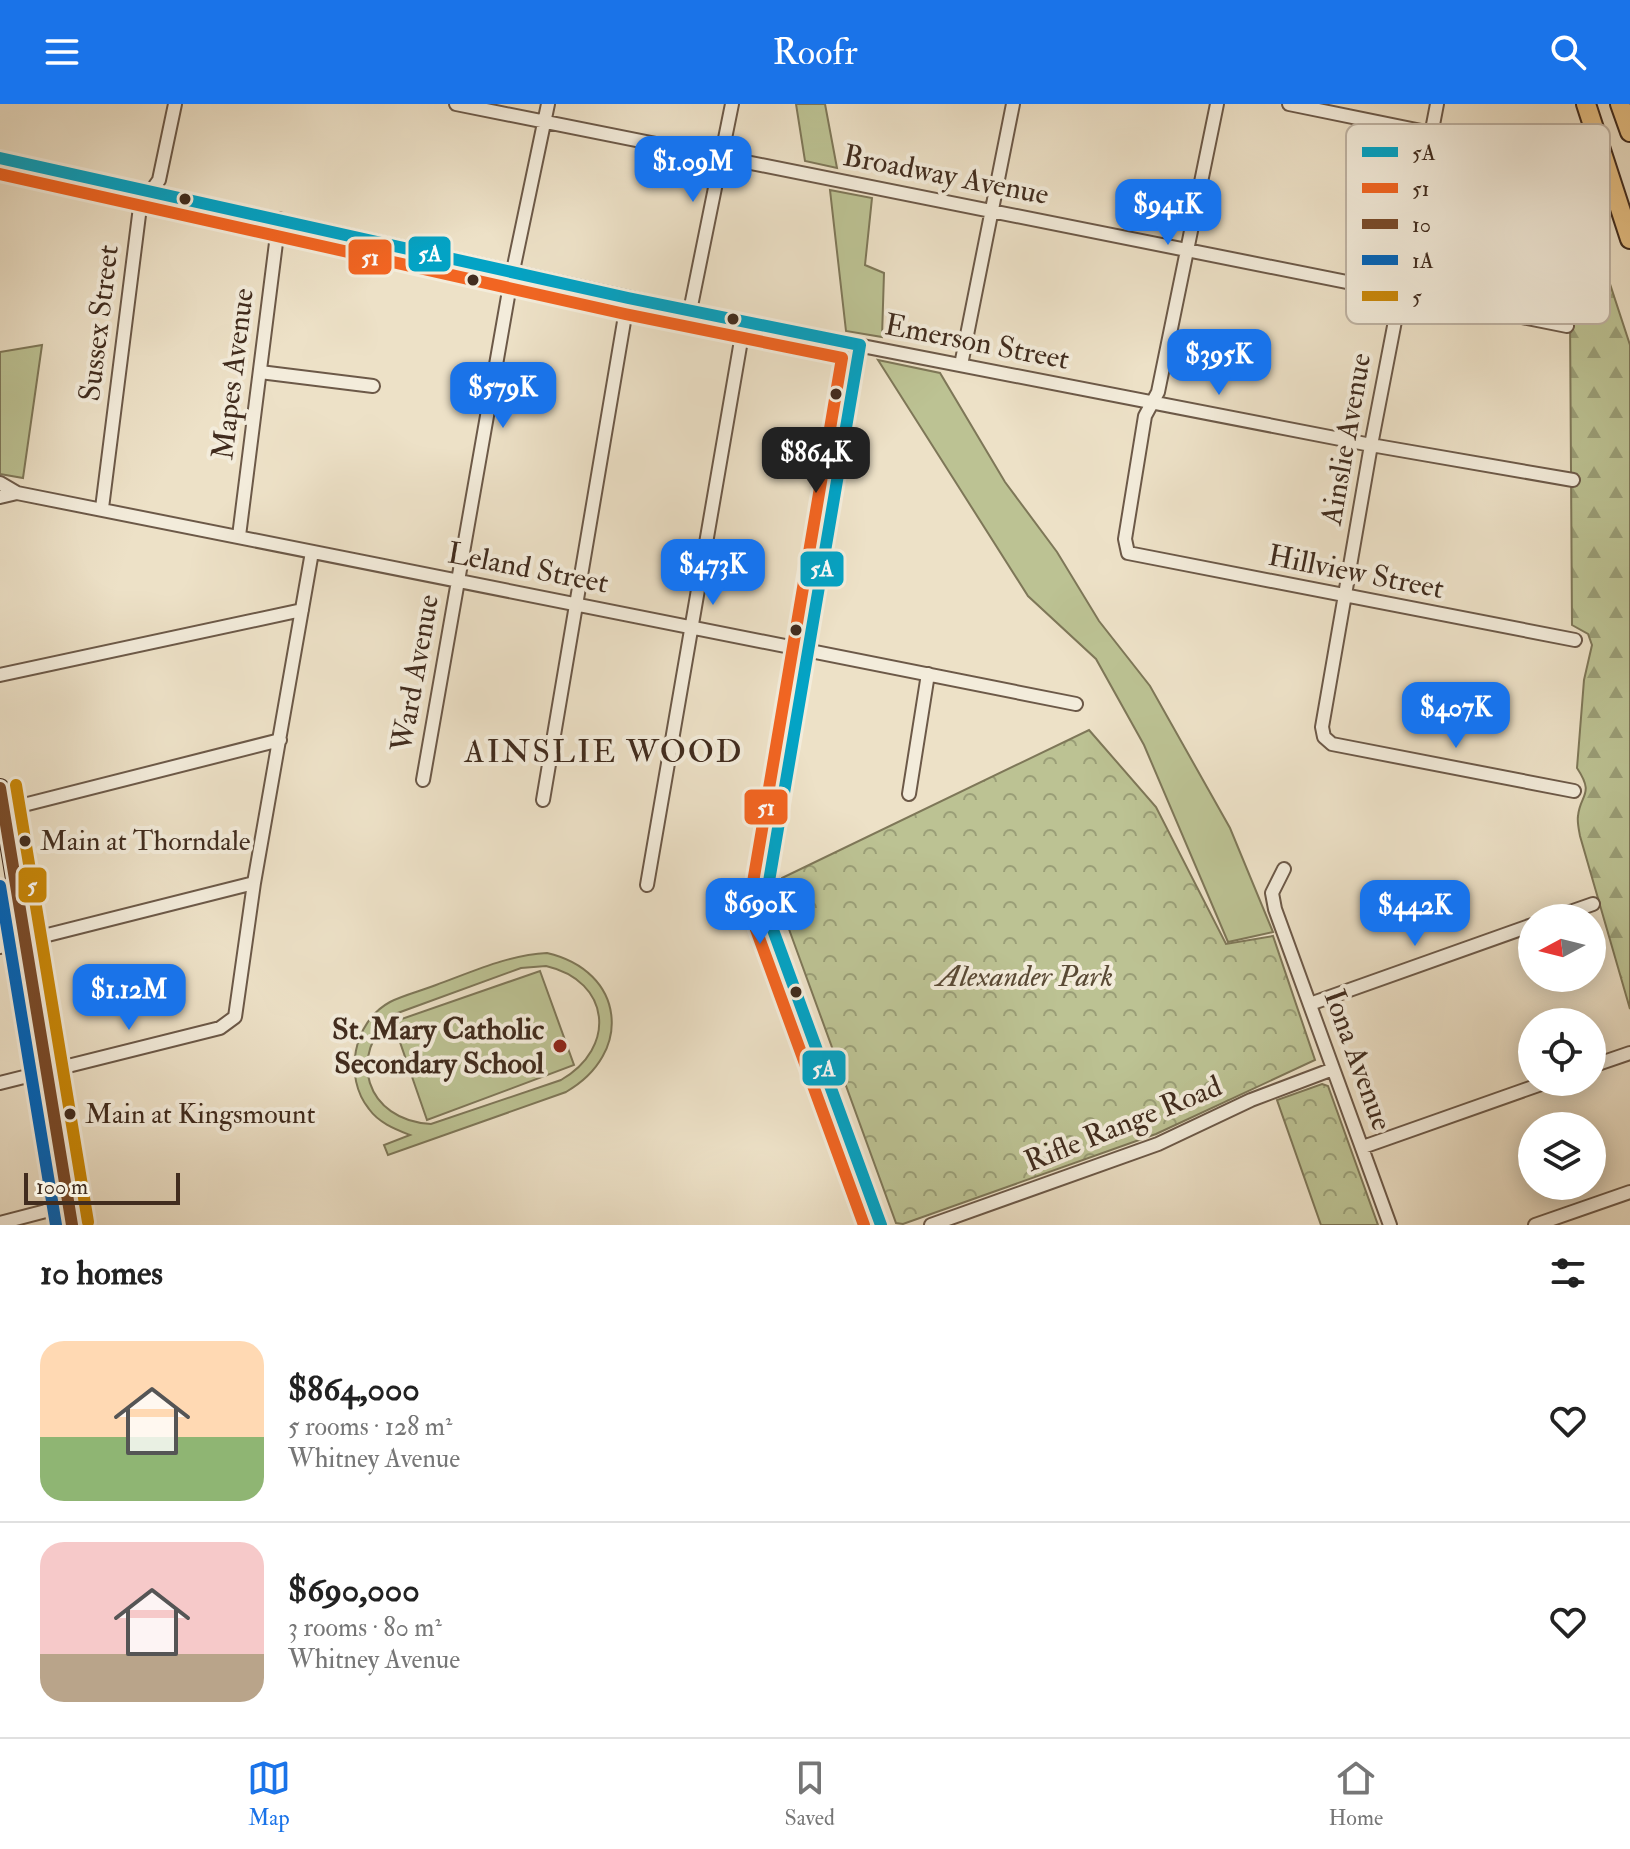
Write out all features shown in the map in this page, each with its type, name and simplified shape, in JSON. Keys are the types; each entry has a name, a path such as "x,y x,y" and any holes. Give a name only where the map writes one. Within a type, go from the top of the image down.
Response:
{"highway":[{"path":"1586,104 1593,124"},
{"path":"1620,104 1630,132"},
{"path":"1610,178 1630,239"}],"main road":[{"path":"0,788 72,1225"}],"street":[{"name":"Sussex Street","path":"102,508 140,207 159,180 175,104"},
{"name":"Broadway Avenue","path":"456,104 1346,282"},
{"name":"Ward Avenue","path":"423,780 513,272 548,104"},
{"path":"690,311 732,104"},
{"path":"961,365 1013,104"},
{"path":"1152,403 1158,390 1217,104"},
{"path":"1289,104 1384,124"},
{"name":"Ainslie Avenue","path":"1433,124 1437,104"},
{"name":"Emerson Street","path":"0,158 744,323 1371,445 1573,480"},
{"name":"Mapes Avenue","path":"239,536 279,219"},
{"path":"543,800 628,298"},
{"path":"647,885 744,323"},
{"name":"Ainslie Avenue","path":"1393,324 1322,727 1324,737 1332,744 1574,791"},
{"name":"Broadway Avenue","path":"1557,324 1567,326"},
{"path":"860,345 766,899 769,919 881,1225"},
{"path":"260,372 373,386"},
{"name":"Hillview Street","path":"1152,403 1145,416 1125,539 1128,553 1575,640"},
{"name":"Leland Street","path":"0,483 17,493 1076,704"},
{"name":"Leland Street","path":"0,497 17,493"},
{"path":"0,1083 220,1028 235,1017 254,883 312,552"},
{"path":"0,675 302,610"},
{"path":"909,794 928,674"},
{"path":"2,811 280,740"},
{"name":"Iona Avenue","path":"1284,869 1272,893 1275,909 1390,1225"},
{"path":"0,947 254,883"},
{"path":"1310,1004 1518,930"},
{"path":"1606,1061 1630,1053"},
{"name":"Rifle Range Road","path":"931,1225 1158,1144 1251,1100 1333,1069"},
{"path":"1363,1147 1518,1092"},
{"path":"1535,1225 1630,1192"},
{"path":"0,1223 69,1205"}],"green space":[{"path":"796,104 825,104 837,168 805,161"},
{"path":"830,190 872,198 865,265 884,273 882,337 846,331"},
{"path":"1610,284 1630,345 1630,1009 1606,926 1606,904 1600,904 1578,823 1586,789 1577,768 1584,680 1592,645 1588,634 1572,625 1570,324 1610,324"},
{"path":"42,345 23,478 0,474 0,352"},
{"path":"878,360 940,373 1005,482 1057,552 1099,621 1150,686 1230,828 1273,932 1228,942 1144,745 1096,659 1028,596"},
{"name":"Alexander Park","path":"1089,730 1156,807 1226,944 1273,936 1315,1060 1156,1134 903,1224 896,1223 782,910 778,897 782,878"},
{"path":"547,953 573,963 592,977 605,995 611,1015 610,1036 603,1056 588,1076 566,1092 388,1155 384,1145 410,1135 378,1118 361,1096 354,1066 360,1036 367,1023 390,1002 490,965","holes":["546,966 568,974 584,986 594,1000 599,1017 598,1034 591,1051 579,1067 561,1080 431,1124 409,1120 391,1111 378,1098 370,1083 367,1066 370,1048 380,1030 395,1014 521,968"]},
{"path":"540,971 574,1065 427,1120 393,1022"},
{"path":"1322,1084 1328,1086 1378,1225 1321,1225 1277,1100"}],"transit line":[{"name":"5A","path":"0,158 628,298 860,345"},
{"name":"51","path":"0,174 625,314 842,358 750,900 754,924 864,1225"},
{"name":"5A","path":"860,345 766,899 769,919 881,1225"},
{"name":"5","path":"16,785 88,1222"},
{"name":"10","path":"0,788 72,1225"},
{"name":"1A","path":"0,886 56,1225"}],"place":[{"name":"Main at Thorndale","path":"25,841"},
{"name":"St. Mary Catholic Secondary School","path":"560,1046"},
{"name":"Main at Kingsmount","path":"70,1114"}],"district":[{"name":"AINSLIE WOOD","path":"604,752"}]}
